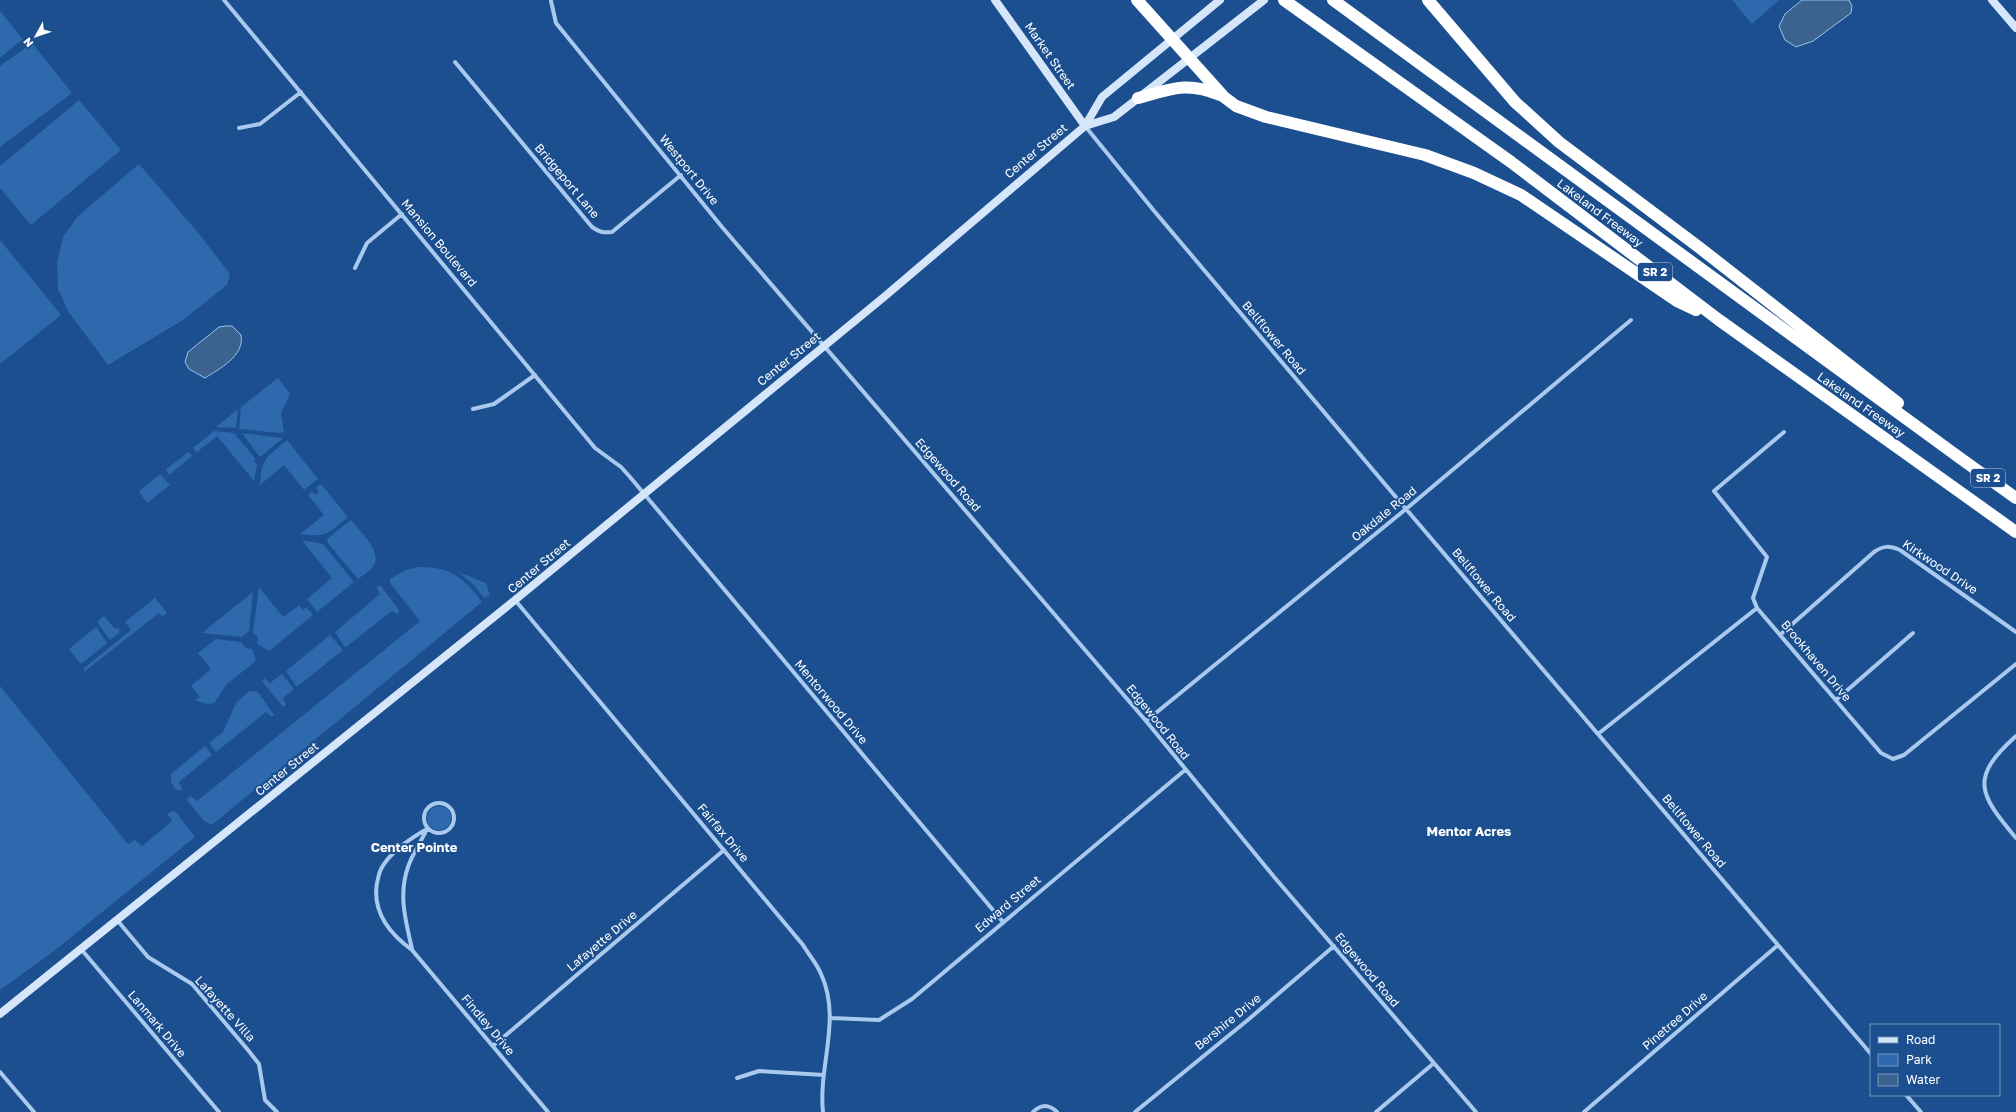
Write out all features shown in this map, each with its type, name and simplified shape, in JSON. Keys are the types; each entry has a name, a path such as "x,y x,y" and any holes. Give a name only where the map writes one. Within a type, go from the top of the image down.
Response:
{"highway":[{"path":"1137,0 1224,97 1236,106 1266,117 1425,155 1474,173 1521,195 1677,301 1718,320"},
{"name":"Lakeland Freeway","path":"1284,0 1511,162 1718,320 2016,532"},
{"name":"Lakeland Freeway","path":"1333,0 2016,498"},
{"path":"1428,0 1515,102 1559,142 1700,248 1927,427 1960,458"},
{"path":"1138,98 1166,90 1189,87 1205,89 1224,97"}],"main road":[{"name":"Market Street","path":"995,0 1085,126"},
{"name":"Center Street","path":"0,1014 515,600 884,297 1085,126 1102,97 1220,0"},
{"name":"Center Street","path":"1085,126 1114,117 1264,0"},
{"path":"1992,0 2016,28"}],"street":[{"name":"Mansion Boulevard","path":"224,0 595,448 621,467 644,494"},
{"name":"Westport Drive","path":"551,1 556,23 681,176 824,346"},
{"name":"Bridgeport Lane","path":"455,62 592,227 598,231 605,233 612,232 681,176"},
{"path":"239,128 260,124 301,92"},
{"name":"Bellflower Road","path":"1085,126 1155,212 1406,509 1870,1053"},
{"path":"355,268 367,243 402,214"},
{"name":"Oakdale Road","path":"1146,721 1406,509 1632,320"},
{"name":"Edgewood Road","path":"824,346 1146,721 1185,770 1476,1112"},
{"path":"473,409 494,404 535,375"},
{"path":"1598,734 1757,608 1753,598 1767,557 1714,491 1784,432"},
{"name":"Mentorwood Drive","path":"644,494 1003,922"},
{"name":"Kirkwood Drive","path":"1781,634 1874,552 1888,546 1900,550 2016,632"},
{"name":"Fairfax Drive","path":"515,600 803,946 822,974 831,1018 824,1075 823,1112"},
{"name":"Brookhaven Drive","path":"1757,608 1781,634 1881,753 1893,759 1904,755 2016,664"},
{"path":"1836,700 1914,634"},
{"path":"2016,736 1997,753 1988,766 1985,776 1986,794 1993,811 2016,838"},
{"name":"Edward Street","path":"831,1018 879,1020 912,999 1185,770"},
{"path":"439,802 450,807 454,818 450,829 438,834 427,829 423,818 428,807 439,802"},
{"name":"Findley Drive","path":"412,950 404,906 404,880 413,854 427,829"},
{"name":"Findley Drive","path":"427,829 409,840 384,863 380,870 377,887 376,898 379,912 386,924 402,942 412,950 548,1112"},
{"name":"Lafayette Drive","path":"493,1046 724,850"},
{"name":"Lafayette Villa","path":"116,920 148,957 192,984 243,1044 259,1064 265,1100 277,1112"},
{"name":"Pinetree Drive","path":"1584,1112 1778,945"},
{"name":"Bershire Drive","path":"1135,1112 1249,1019 1334,946"},
{"name":"Lanmark Drive","path":"81,948 219,1112"},
{"path":"1376,1112 1434,1063"},
{"path":"737,1078 759,1071 824,1075"},
{"path":"0,1072 34,1112"},
{"path":"1907,1096 1921,1112"},
{"path":"1033,1112 1042,1106 1053,1108 1057,1112"}],"green space":[{"path":"1732,0 1779,0 1752,24"},
{"path":"0,11 23,39 0,58"},
{"path":"32,43 72,93 0,147 0,66"},
{"path":"79,100 121,150 31,225 0,188 0,166"},
{"path":"139,164 200,235 230,274 227,285 183,320 108,365 68,311 58,289 57,262 63,237 78,216"},
{"path":"0,240 61,315 0,364"},
{"path":"278,378 290,394 281,413 284,432 280,433 239,429 241,407"},
{"path":"238,409 236,428 216,427"},
{"path":"214,431 234,433 255,458 254,461 257,464 254,481 217,436 197,452 193,448"},
{"path":"242,433 282,438 282,439 259,456"},
{"path":"287,440 318,479 304,490 284,465 260,485 262,469 266,459"},
{"path":"189,452 192,456 169,475 166,469"},
{"path":"160,474 170,485 147,503 139,491"},
{"path":"321,484 348,517 336,527 322,535 300,534 324,515 308,495 312,492 315,495 319,492 316,488"},
{"path":"351,520 372,547 376,559 371,569 358,579 327,542 328,538"},
{"path":"302,540 323,544 354,582 317,612 307,599 332,578"},
{"path":"419,567 430,567 448,571 469,586 482,602 213,824 211,825 204,821 187,800 189,797 191,796 197,801 420,621 390,583 390,579 406,570"},
{"path":"458,572 486,583 490,595 484,598 472,583"},
{"path":"378,586 381,586 399,610 398,614 392,611 346,647 344,646 335,632 380,594 377,588"},
{"path":"259,587 283,617 299,605 303,610 306,607 313,615 269,651 257,644 258,638 253,632"},
{"path":"253,592 249,631 242,637 202,633"},
{"path":"155,598 167,613 162,617 159,613 84,672 84,668 131,630 125,622"},
{"path":"104,616 115,629 118,627 119,630 119,633 110,640 97,622"},
{"path":"96,627 107,643 80,663 69,649"},
{"path":"330,635 343,650 298,686 296,686 286,671"},
{"path":"216,639 241,642 246,648 252,649 256,661 227,684 214,703 207,704 195,700 200,697 191,686 211,669 198,653"},
{"path":"282,674 294,689 283,698 286,705 283,707 262,681 264,678 270,683"},
{"path":"0,686 128,844 135,840 142,846 172,821 167,814 172,811 176,812 195,837 54,951 0,990"},
{"path":"249,691 258,692 274,715 272,717 266,712 216,752 209,743 223,732 236,703"},
{"path":"205,746 212,755 179,782 183,790 176,790 171,782 171,774"},
{"path":"439,806 448,809 451,818 448,827 439,830 430,827 427,818 430,809"}],"water":[{"path":"1802,0 1849,0 1852,6 1851,13 1813,41 1796,47 1785,40 1779,26 1785,14"},
{"path":"232,326 241,335 239,349 230,361 205,378 189,369 185,362 188,352 219,327"}],"district":[{"name":"Mentor Acres","path":"1469,831"},
{"name":"Center Pointe","path":"414,847"}]}
